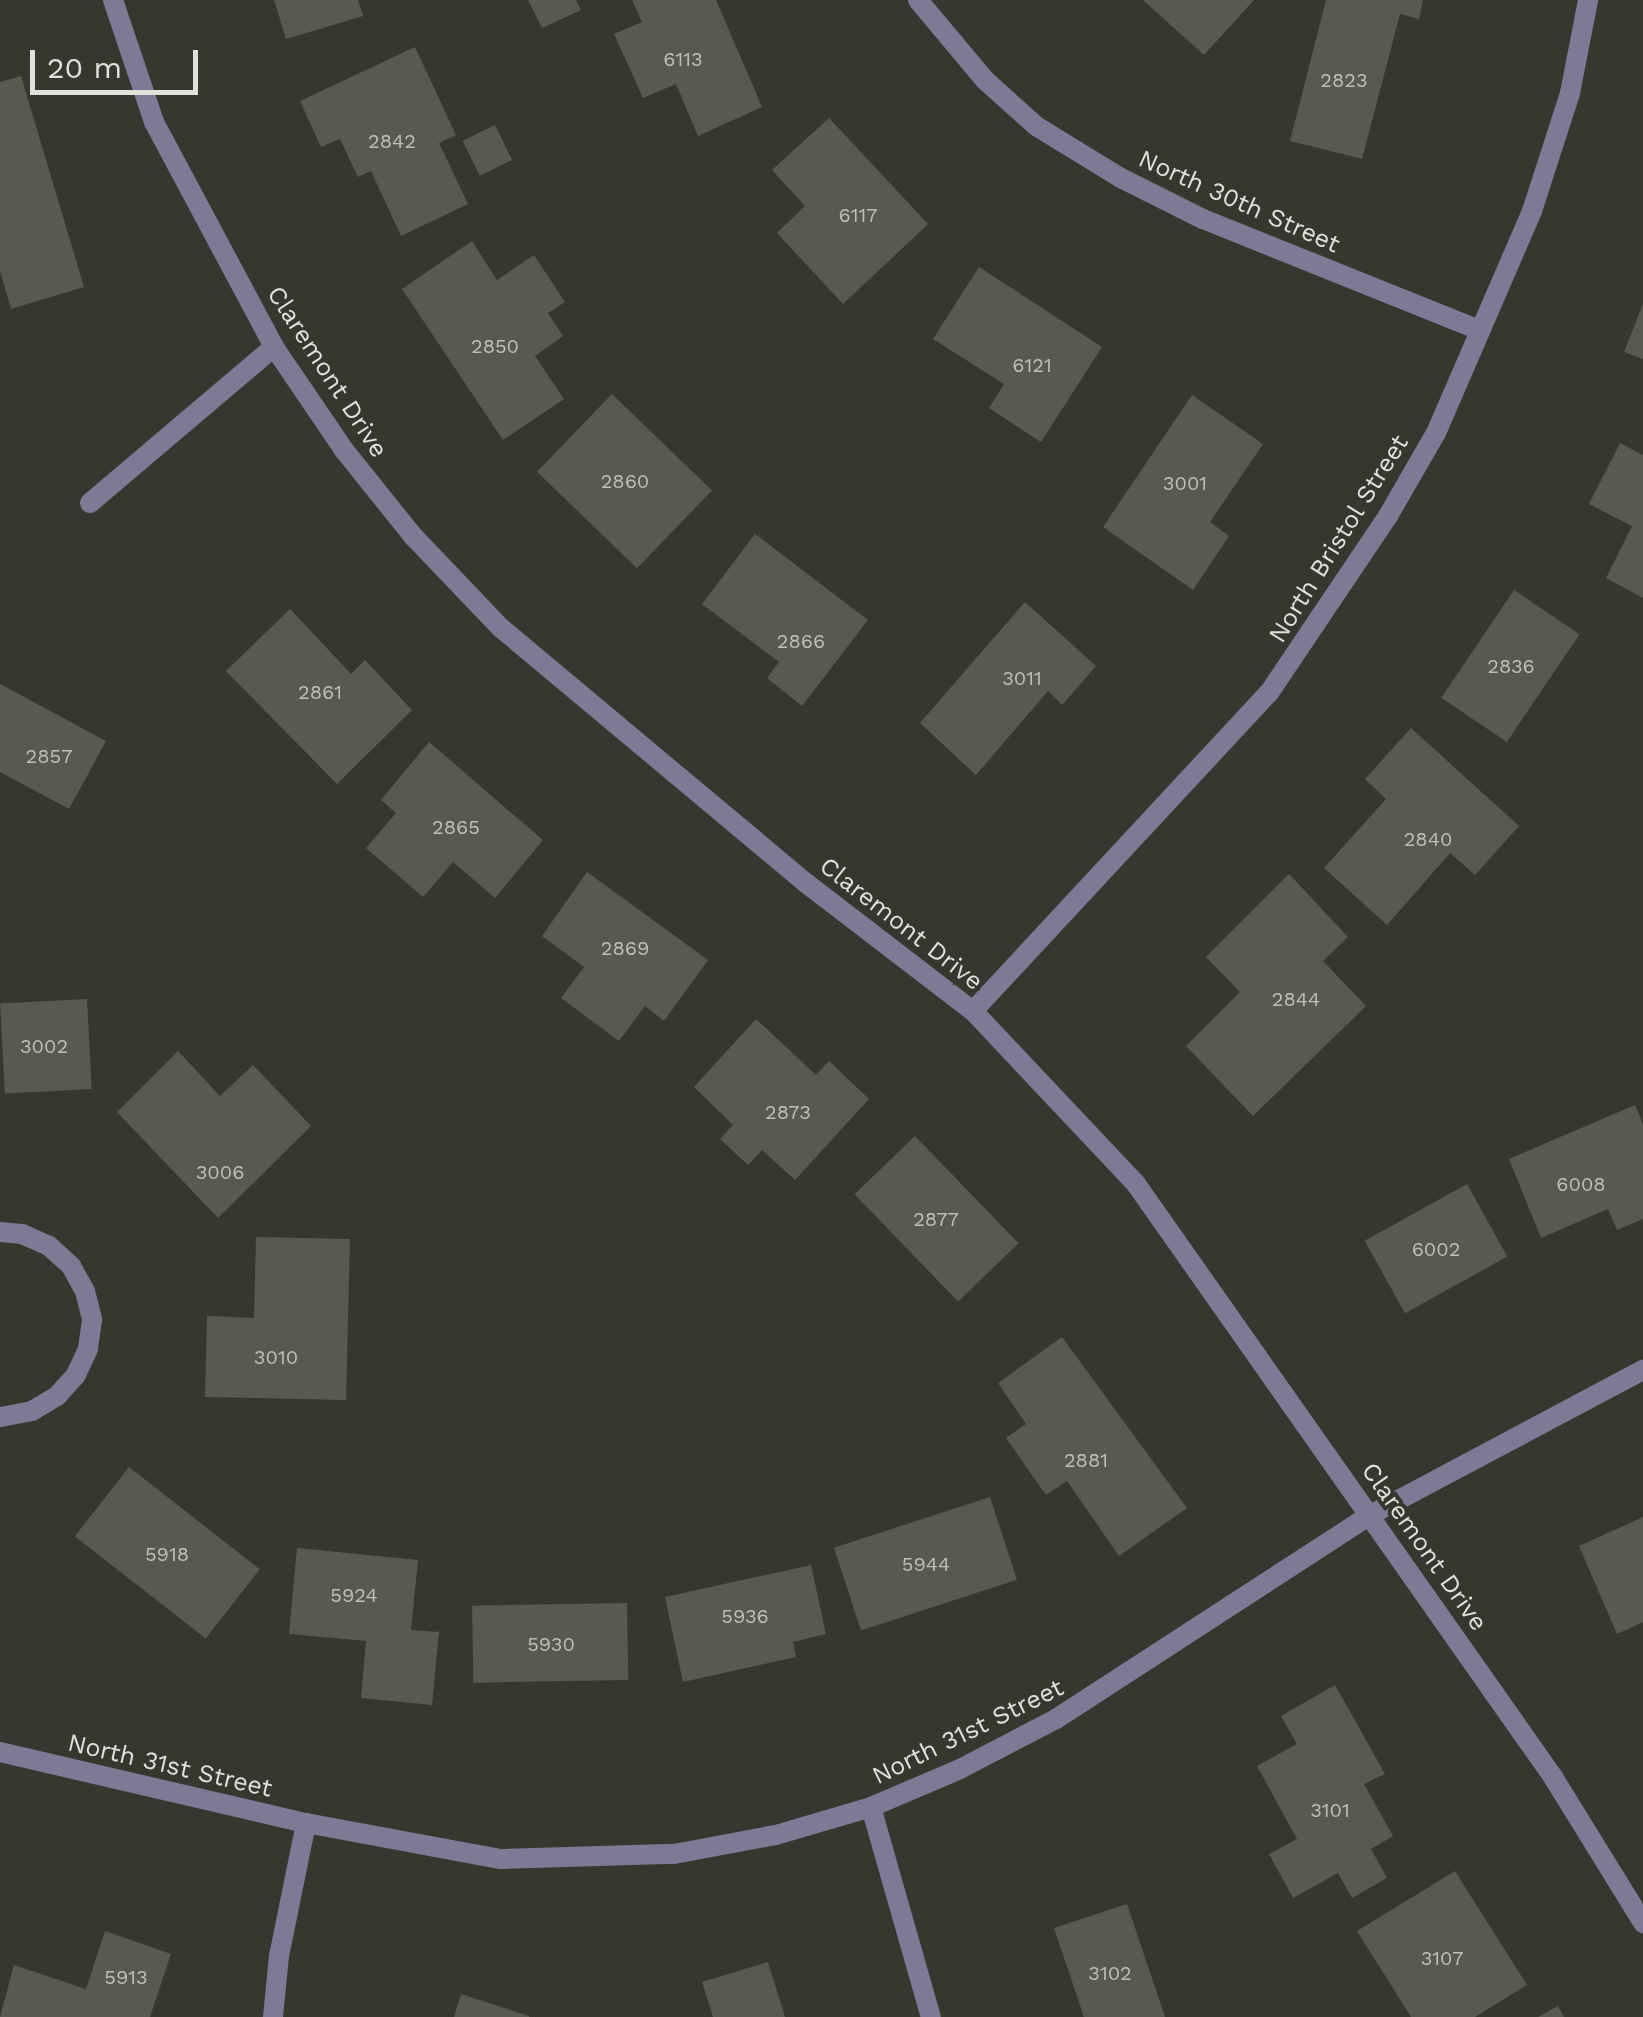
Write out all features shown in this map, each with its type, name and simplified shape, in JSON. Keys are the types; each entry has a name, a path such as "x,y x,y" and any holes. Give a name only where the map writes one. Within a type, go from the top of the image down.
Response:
{"street":[{"name":"Claremont Drive","path":"113,0 154,122 274,347 344,450 413,536 501,628 806,883 973,1011 1136,1184 1372,1514 1553,1777 1643,1923"},
{"name":"North 30th Street","path":"918,0 985,80 1036,126 1121,178 1202,219 1479,330"},
{"name":"North Bristol Street","path":"973,1011 1268,693 1388,516 1436,433 1532,211 1570,93 1588,0"},
{"path":"90,503 274,347"},
{"path":"0,1232 22,1234 49,1246 71,1266 85,1291 92,1320 88,1348 76,1375 57,1396 32,1411 0,1416"},
{"name":"North 31st Street","path":"0,1752 306,1823 502,1860 674,1854 776,1836 871,1807 960,1769 1056,1719 1372,1514 1465,1461 1643,1370"},
{"path":"871,1807 931,2017"},
{"path":"274,2017 279,1956 306,1823"}],"building":[{"path":"274,0 358,0 363,16 286,39"},
{"path":"528,0 576,0 581,10 542,28"},
{"path":"632,0 716,0 762,107 698,136 676,84 643,98 614,34 642,22"},
{"path":"1143,0 1254,0 1204,55"},
{"path":"1326,0 1423,0 1419,19 1400,14 1362,159 1290,141"},
{"path":"415,47 456,135 439,143 468,204 401,236 371,171 358,177 340,139 321,147 300,101"},
{"path":"21,76 84,287 11,309 0,271 0,82"},
{"path":"829,118 928,224 843,304 777,233 805,206 772,170"},
{"path":"495,125 512,160 480,176 463,141"},
{"path":"472,241 497,280 534,255 565,302 548,313 563,336 535,356 564,399 503,440 402,289"},
{"path":"979,267 1102,347 1041,442 989,408 1004,384 933,339"},
{"path":"1643,304 1643,359 1624,352"},
{"path":"612,394 712,491 637,568 537,472"},
{"path":"1192,395 1263,444 1210,522 1229,536 1193,590 1103,527"},
{"path":"1620,443 1643,455 1643,598 1606,578 1632,526 1589,504"},
{"path":"755,534 868,620 802,706 767,678 779,662 702,604"},
{"path":"1514,590 1579,634 1507,742 1441,698"},
{"path":"1025,602 1096,666 1062,705 1048,691 976,775 920,723"},
{"path":"290,609 351,674 365,660 412,710 337,784 226,671"},
{"path":"0,684 106,741 69,809 0,772"},
{"path":"1411,728 1519,826 1475,875 1450,853 1387,925 1324,868 1386,799 1365,779"},
{"path":"429,742 543,840 495,898 453,862 423,897 366,848 396,813 381,800"},
{"path":"587,872 708,960 664,1021 645,1006 619,1041 561,998 584,967 542,936"},
{"path":"1289,874 1348,937 1323,961 1366,1006 1253,1116 1186,1046 1240,992 1206,957"},
{"path":"87,999 92,1089 5,1093 0,1004"},
{"path":"756,1019 816,1075 829,1061 869,1099 795,1180 762,1150 748,1165 720,1139 733,1125 694,1087"},
{"path":"178,1051 220,1096 253,1065 311,1126 218,1218 117,1112"},
{"path":"1635,1105 1643,1124 1643,1219 1617,1230 1608,1209 1541,1238 1509,1159"},
{"path":"915,1136 1019,1243 958,1302 855,1194"},
{"path":"1467,1184 1507,1257 1405,1313 1365,1241"},
{"path":"256,1237 350,1239 346,1400 205,1397 207,1316 254,1318"},
{"path":"1062,1337 1187,1508 1119,1556 1067,1481 1046,1495 1006,1438 1026,1424 998,1383"},
{"path":"129,1467 260,1569 206,1639 75,1536"},
{"path":"990,1497 1017,1580 861,1630 834,1548"},
{"path":"1643,1517 1643,1622 1617,1634 1579,1546"},
{"path":"297,1548 418,1560 411,1630 439,1632 432,1705 361,1698 366,1641 289,1634"},
{"path":"811,1565 826,1634 793,1642 796,1657 683,1682 665,1597"},
{"path":"627,1603 628,1680 473,1683 472,1606"},
{"path":"1335,1685 1385,1774 1364,1784 1393,1836 1371,1849 1387,1878 1352,1898 1338,1873 1293,1898 1269,1854 1297,1839 1257,1766 1297,1744 1281,1716"},
{"path":"1455,1871 1527,1985 1475,2017 1411,2017 1357,1931"},
{"path":"1127,1904 1165,2017 1084,2017 1054,1928"},
{"path":"105,1931 171,1954 150,2017 0,2017 14,1965 86,1989"},
{"path":"768,1962 785,2017 713,2017 702,1982"},
{"path":"461,1994 529,2016 529,2017 454,2017"},
{"path":"1558,2006 1564,2017 1538,2017"}]}
